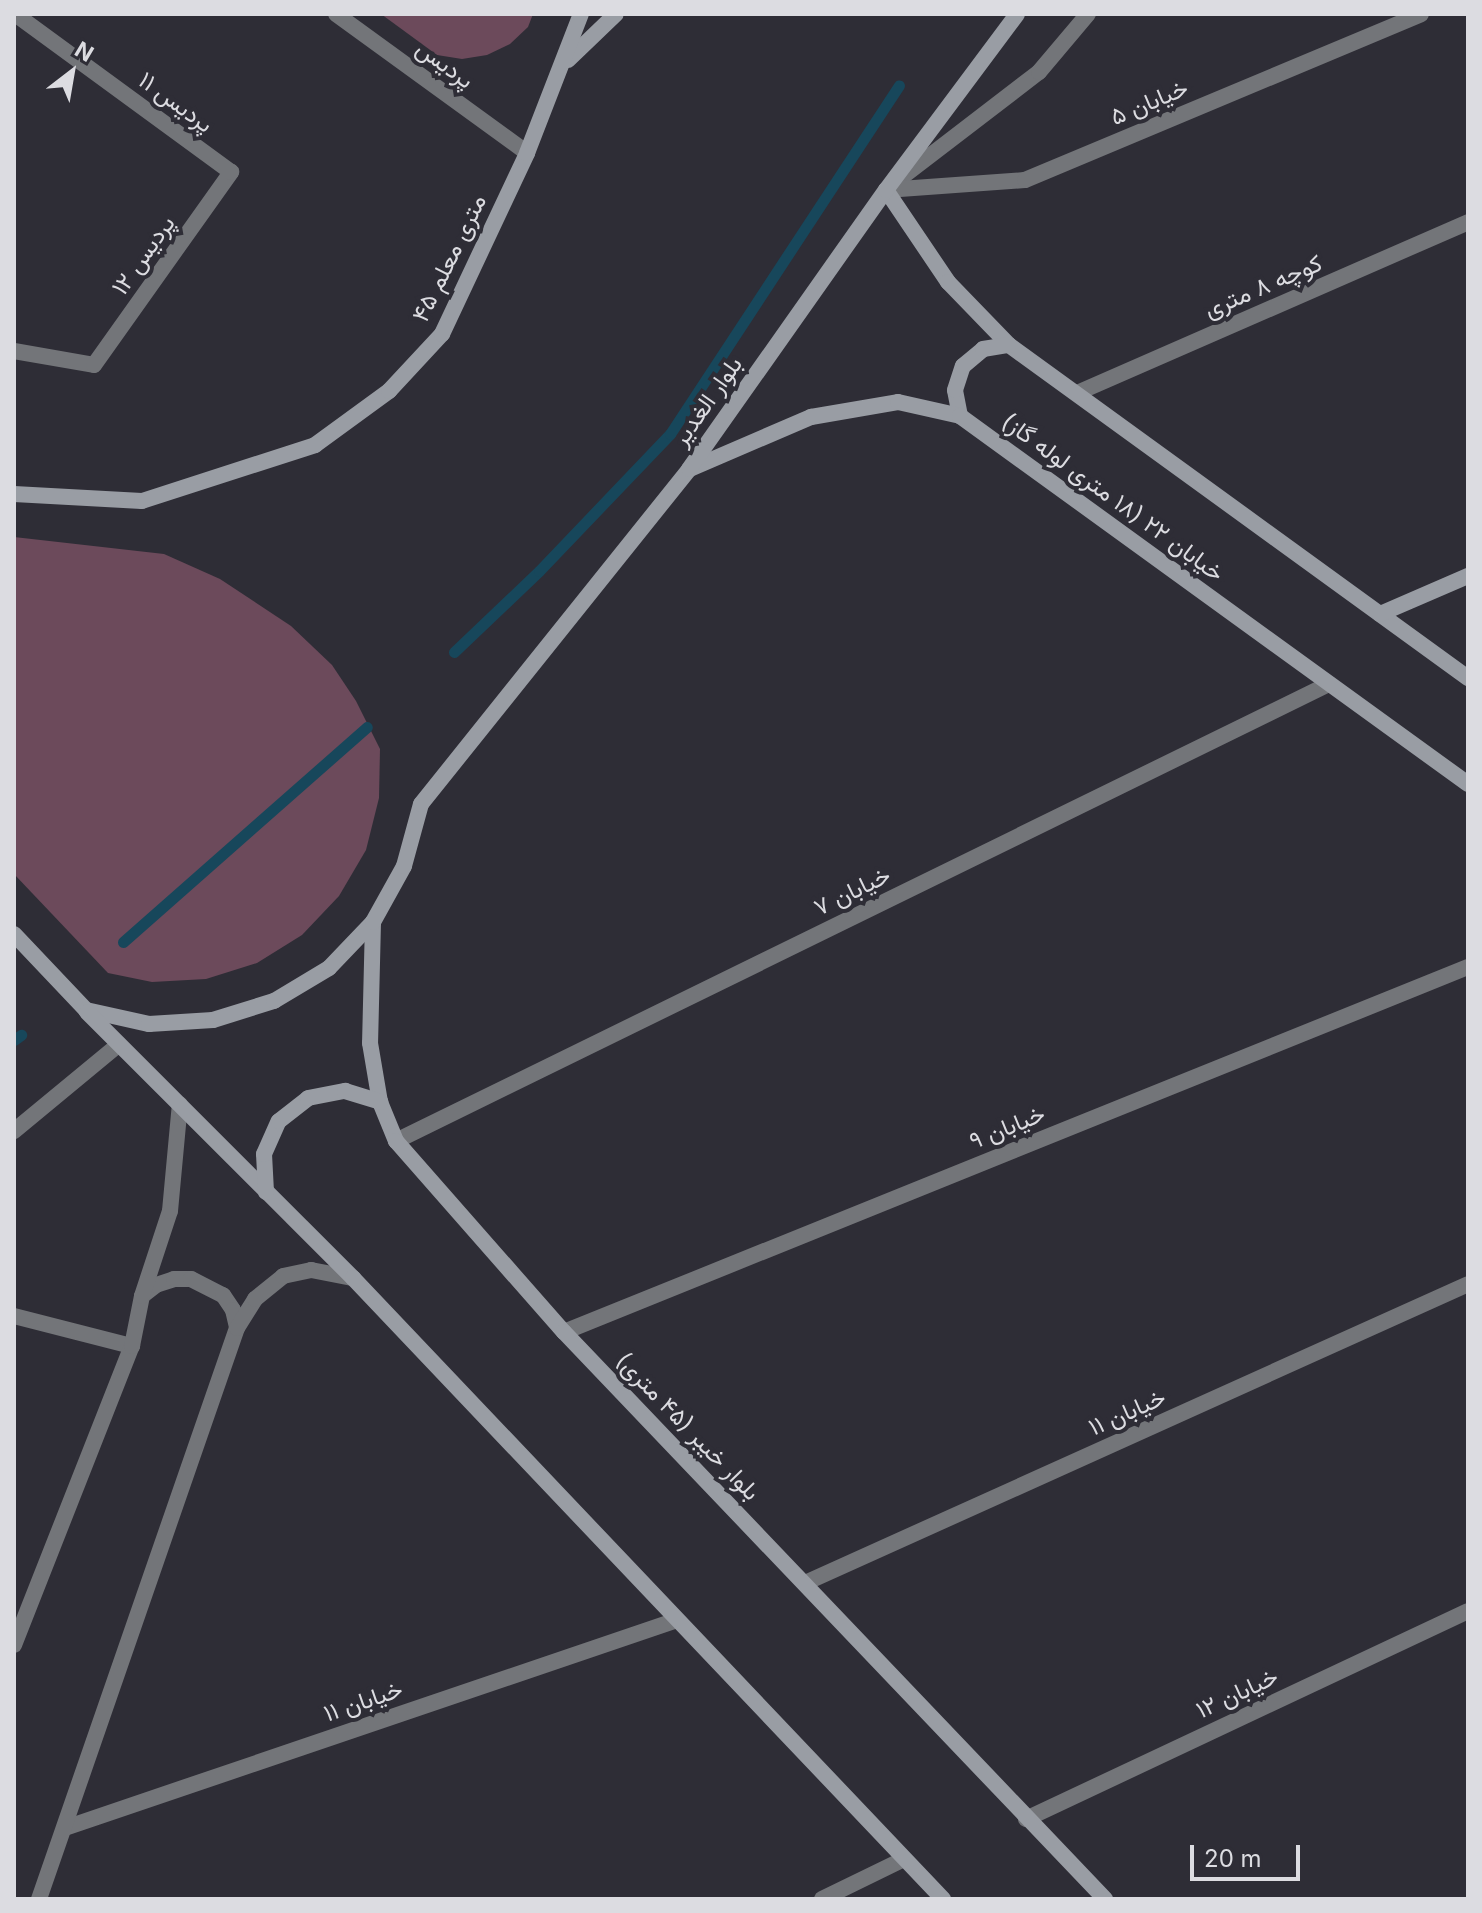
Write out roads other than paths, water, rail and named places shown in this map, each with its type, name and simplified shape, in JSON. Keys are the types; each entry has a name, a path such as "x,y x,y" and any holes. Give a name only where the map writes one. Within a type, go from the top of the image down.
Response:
{"main road":[{"name":"۴۵ متری معلم","path":"14,494 142,501 315,445 389,391 442,334 527,153 565,63 581,14"},
{"path":"565,63 616,14"},
{"name":"بلوار الغدیر","path":"373,922 404,866 421,804 689,469 886,190 1017,14"},
{"path":"886,190 948,282 1009,345 1468,678"},
{"path":"960,416 955,390 963,366 983,349 1009,345"},
{"name":"خیابان ۲۲ (۱۸ متری لوله گاز)","path":"689,469 811,417 898,402 960,416 1468,784"},
{"path":"1380,614 1468,576"},
{"path":"86,1010 162,1023 213,1020 274,1001 329,968 373,922"},
{"name":"بلوار خیبر (۴۵ متری)","path":"373,922 370,1043 380,1102 396,1141 564,1332 1105,1899"},
{"path":"14,934 119,1044 353,1278 943,1899"},
{"path":"266,1192 264,1154 279,1121 308,1098 345,1091 380,1102"}],"street":[{"name":"پردیس ۱۱","path":"15,14 231,172"},
{"name":"پردیس","path":"336,14 527,153"},
{"path":"886,190 1039,72 1088,14"},
{"name":"خیابان ۵","path":"886,190 1025,180 1421,14"},
{"name":"پردیس ۱۲","path":"14,351 94,365 231,172"},
{"name":"کوچه ۸ متری","path":"1077,393 1468,222"},
{"name":"خیابان ۷","path":"396,1141 1329,684"},
{"name":"خیابان ۹","path":"564,1332 1468,967"},
{"path":"14,1131 119,1044"},
{"path":"14,1645 132,1346 142,1296 170,1211 180,1104"},
{"path":"39,1899 237,1328 255,1299 283,1276 311,1270 353,1278"},
{"path":"142,1296 165,1282 191,1279 223,1295 233,1310 237,1328"},
{"name":"خیابان ۱۱","path":"805,1583 1468,1284"},
{"path":"14,1316 132,1346"},
{"name":"خیابان ۱۲","path":"1026,1819 1468,1611"},
{"name":"خیابان ۱۱","path":"65,1828 677,1620"},
{"path":"822,1899 904,1859"}],"waterway":[{"path":"454,652 539,571 670,434 899,86"},
{"path":"123,942 367,727"},
{"path":"14,1040 21,1035"}]}
